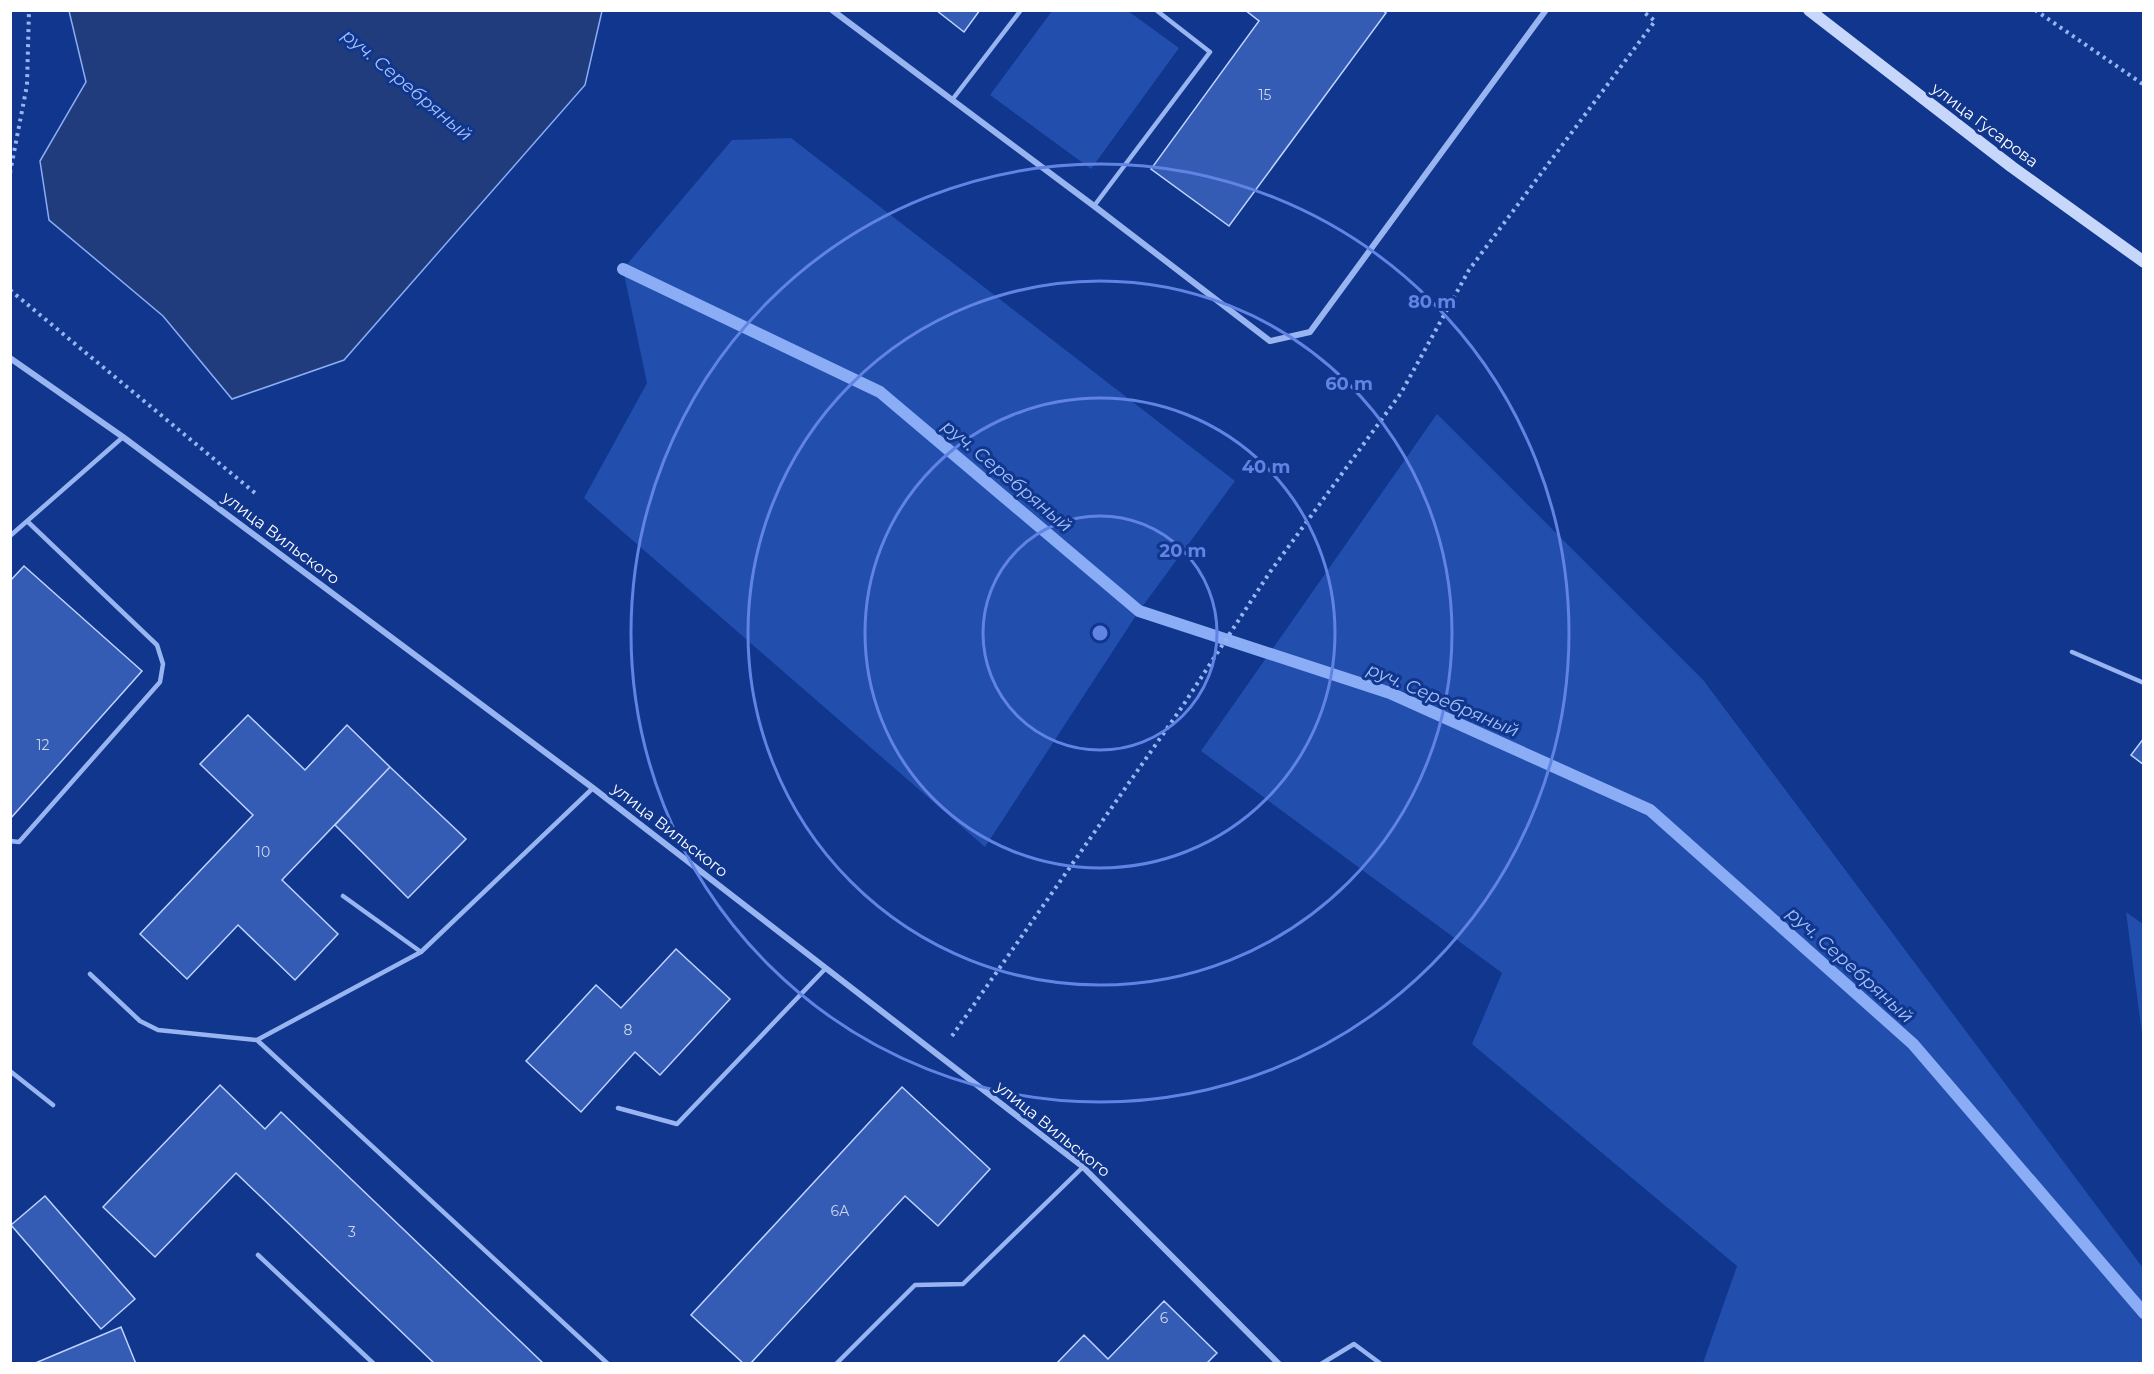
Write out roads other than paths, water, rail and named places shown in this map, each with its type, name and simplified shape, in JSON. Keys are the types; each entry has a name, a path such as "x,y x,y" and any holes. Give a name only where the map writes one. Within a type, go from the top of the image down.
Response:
{"main road":[{"name":"улица Гусарова","path":"1809,10 2012,167 2144,262"}],"street":[{"path":"832,10 1270,341 1310,332 1546,10"},
{"name":"улица Вильского","path":"10,358 123,437 593,788 1083,1167 1279,1364"}],"lane":[{"path":"952,100 1021,10"},
{"path":"1094,206 1210,52 1156,10"},
{"path":"10,536 123,437"},
{"path":"10,841 19,842 160,682 163,664 157,645 27,520"},
{"path":"2072,652 2144,683"},
{"path":"90,974 141,1021 158,1030 257,1040 421,952 593,788"},
{"path":"343,896 421,952"},
{"path":"618,1108 676,1124 825,969"},
{"path":"257,1040 608,1364"},
{"path":"10,1071 53,1105"},
{"path":"836,1364 915,1285 963,1284 1083,1167"},
{"path":"258,1255 374,1364"},
{"path":"1321,1364 1354,1344 1381,1364"}],"water":[{"path":"69,10 602,11 585,85 344,360 232,399 163,316 49,220 40,161 86,82"}],"waterway":[{"name":"руч. Серебряный","path":"623,269 880,392 1139,611 1390,693 1650,810 1913,1044 2144,1313"}]}
